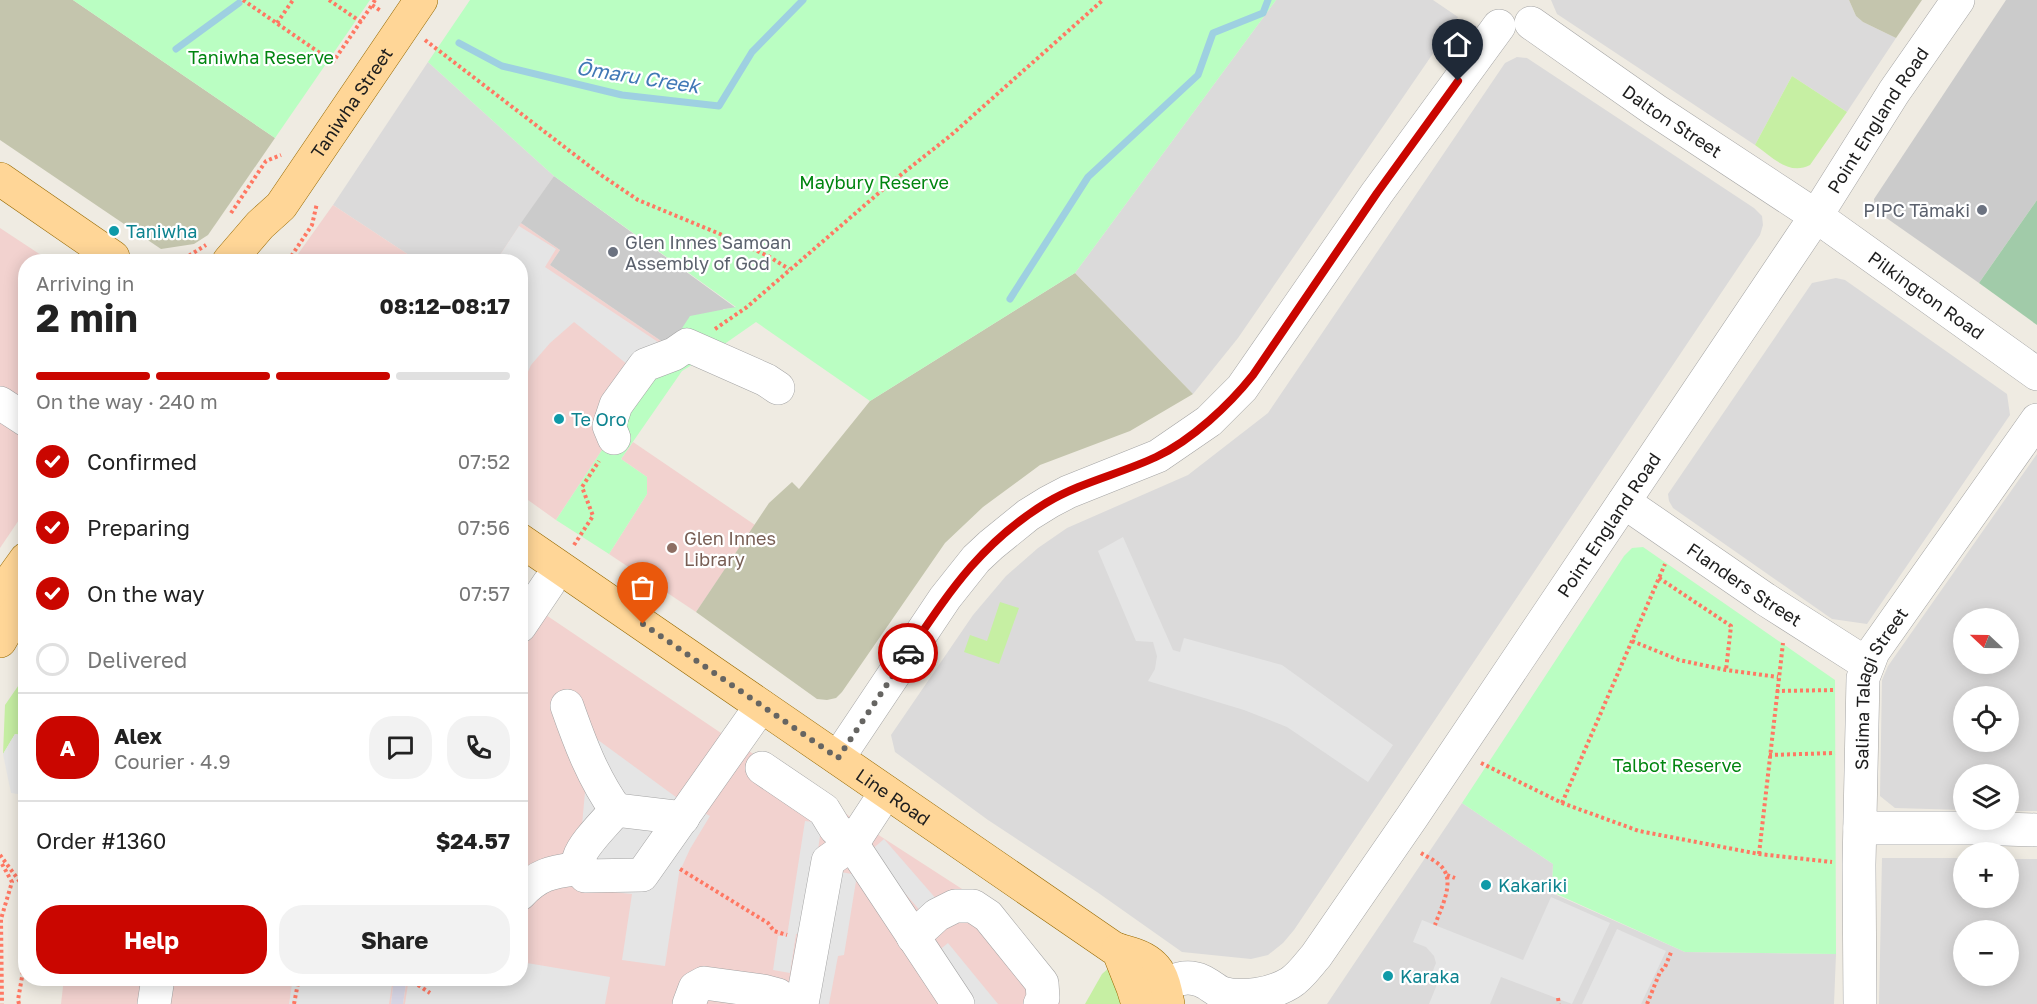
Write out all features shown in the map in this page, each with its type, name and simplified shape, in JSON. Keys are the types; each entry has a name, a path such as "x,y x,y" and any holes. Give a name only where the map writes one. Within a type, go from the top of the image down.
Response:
{"main road":[{"name":"Taniwha Street","path":"263,254 281,206 420,0"},
{"path":"0,179 107,254"},
{"name":"Taniwha Street","path":"220,251 260,225 281,206"},
{"name":"Line Road","path":"528,546 1118,951 1136,955 1151,963 1162,976 1160,998"},
{"path":"0,595 18,570"},
{"path":"0,641 18,610"},
{"path":"1118,951 1138,1004"}],"street":[{"name":"Point England Road","path":"1160,998 1180,980 1197,979 1208,984 1207,998 1262,994 1289,983 1300,975 1316,956 1624,502 1816,216 1894,92 1958,0"},
{"name":"Dalton Street","path":"1514,12 1816,216"},
{"path":"838,758 945,598 976,559 991,545 1048,502 1158,456 1209,421 1236,395 1275,344 1377,193 1514,12"},
{"name":"Pilkington Road","path":"1816,216 2037,374"},
{"path":"614,438 609,426 616,405 645,365 674,354 687,345 766,380 778,388"},
{"path":"0,403 18,415"},
{"name":"Salima Talagi Street","path":"1860,1004 1861,690 1867,664 1872,652 2037,420"},
{"name":"Flanders Street","path":"1624,502 1765,599 1867,664"},
{"path":"528,614 549,583"},
{"path":"567,706 585,757 602,791 616,810 683,818"},
{"path":"616,810 585,847 579,858 580,868 585,876 642,875 761,706"},
{"path":"762,768 824,810 835,828 852,844 958,1004"},
{"path":"802,1004 828,861 852,844 886,792"},
{"path":"1860,828 2037,830"},
{"path":"528,885 533,880 556,872 580,868"},
{"path":"913,937 937,915 955,906 973,906 988,916 1042,983 1043,998 1040,1004"},
{"path":"689,1004 695,988 704,983 778,995 791,1004"},
{"path":"154,1004 157,986"}],"path":[{"path":"243,0 333,62 375,0"},
{"path":"277,23 293,0"},
{"path":"329,0 361,22"},
{"path":"687,345 708,334 747,307 789,269 950,136 1103,0"},
{"path":"372,5 384,13"},
{"path":"423,39 601,175 638,200 720,234 768,256 789,269"},
{"path":"230,214 266,161"},
{"path":"293,254 312,225"},
{"path":"198,254 220,251"},
{"path":"572,549 593,516"},
{"path":"1562,803 1668,558"},
{"path":"1659,578 1731,626 1726,670"},
{"path":"1759,854 1776,691 1784,638"},
{"path":"1632,641 1679,660 1726,670 1778,677"},
{"path":"1776,691 1840,690"},
{"path":"1769,755 1841,753"},
{"path":"1473,759 1562,803 1639,831 1759,854 1841,863"},
{"path":"1422,853 1443,868 1447,876 1448,885 1436,926"},
{"path":"0,855 18,879"},
{"path":"656,855 768,923 774,931 813,942"},
{"path":"2,864 12,882 1,919 2,1004"},
{"path":"1447,876 1455,878"},
{"path":"1647,1004 1672,950"},
{"path":"19,1004 20,986"},
{"path":"294,1004 297,986"},
{"path":"420,986 430,993"}],"shaded area":[{"path":"0,0 73,0 275,138 208,235 194,244 161,249 0,140"},
{"path":"1276,0 1433,0 1458,17 1238,338 1193,394 1075,273"},
{"path":"1551,0 1849,0 1856,16 1863,22 1896,38 1847,112 1792,76 1755,145 1557,14"},
{"path":"1849,0 1922,0 1896,38 1863,22 1856,16"},
{"path":"2006,0 2037,0 2037,200 1979,283 1875,210 1874,199"},
{"path":"1517,57 1527,58 1754,208 1762,216 1763,225 1760,235 1294,930 1268,955 1251,959 1182,952 988,820 895,752 891,735 973,615 1006,576 1038,548 1067,528 1188,475 1268,413 1505,63"},
{"path":"428,62 554,176 501,254 407,254 333,205"},
{"path":"554,176 736,308 724,309 670,347 550,265 560,250 521,223"},
{"path":"333,205 407,254 298,254"},
{"path":"521,223 560,250 550,265 670,347 556,520 528,500 528,254 501,254"},
{"path":"519,226 556,249 545,267 658,342 637,372 574,322 550,343 528,372 528,254 501,254"},
{"path":"0,228 39,254 18,254 18,405 0,393"},
{"path":"1075,273 1193,394 1130,431 1040,465 983,507 945,543 836,698 817,699 696,612 769,503 792,482 799,489 870,401"},
{"path":"1836,278 1845,280 2007,394 2010,415 1867,624 1832,619 1673,508 1668,494 1812,283"},
{"path":"0,414 18,426 18,521 0,548"},
{"path":"633,442 755,525 696,612 609,554 647,494 647,477 621,459"},
{"path":"2037,454 2037,811 2019,811 2019,764 1953,764 1953,810 1895,808 1880,796 1882,680 1888,666"},
{"path":"1123,537 1173,650 1180,652 1184,638 1282,665 1393,745 1368,782 1287,727 1244,710 1148,681 1155,669 1157,656 1153,642 1136,641 1098,551"},
{"path":"546,615 724,735 976,898 1056,984 1060,1004 403,1004 406,986 528,986 528,642"},
{"path":"15,734 18,735 18,794 11,793 3,754"},
{"path":"594,737 680,800 710,816 690,849 679,873 665,966 622,960 632,894 612,892 561,859 582,825 586,781"},
{"path":"1462,803 1553,864 1552,893 1685,952 1836,954 1834,1004 1327,1004"},
{"path":"805,821 822,823 805,935 796,934 790,973 773,970 778,936 787,936"},
{"path":"884,839 938,901 923,914 869,852"},
{"path":"1882,858 1953,858 1953,908 2019,908 2019,859 2037,859 2037,1004 1879,1004"},
{"path":"841,872 857,875 844,955 838,956 829,1004 813,1004"},
{"path":"1551,897 1610,923 1572,1004 1501,977 1490,1004 1429,1004 1438,982 1430,978 1436,963 1434,956 1426,947 1413,942 1422,920 1523,960"},
{"path":"1617,929 1666,951 1641,1004 1582,1004"},
{"path":"948,943 998,1004 972,1004 932,956"},
{"path":"528,963 610,977 605,1004 405,1004 408,986 528,986"},
{"path":"63,986 144,986 141,1004 61,1004"},
{"path":"167,986 393,986 391,1004 165,1004"},
{"path":"292,986 392,986 389,1004 289,1004"},
{"path":"393,986 406,986 403,1004 391,1004"}],"green space":[{"name":"Taniwha Reserve","path":"73,0 370,0 275,138"},
{"name":"Maybury Reserve","path":"470,0 1276,0 1075,273 870,401 756,322 682,371 621,459 647,477 647,494 609,554 556,520 690,316 736,307 554,176 428,62"},
{"path":"1792,76 1847,112 1810,165 1802,168 1781,164 1755,145"},
{"path":"2037,200 2037,325 1979,283"},
{"name":"Talbot Reserve","path":"1643,547 1835,680 1836,954 1685,952 1552,892 1553,864 1462,803 1624,556 1632,548"},
{"path":"1000,602 1019,608 999,664 964,652 970,635 987,641"},
{"path":"18,686 18,735 15,734 3,754 5,705"},
{"path":"1110,967 1129,1004 1085,1004 1102,974"}],"waterway":[{"name":"Ōmaru Creek","path":"459,43 502,66 622,95 719,106 752,52 803,0"},
{"path":"1010,299 1088,177 1198,75 1213,33 1263,13 1268,0"},
{"path":"176,49 239,3"}],"way so far":[{"path":"643,624 838,758 908,653"}],"place":[{"name":"PIPC Tāmaki","path":"1982,210"},
{"name":"Taniwha","path":"114,231"},
{"name":"Glen Innes Samoan Assembly of God","path":"613,252"},
{"name":"Te Oro","path":"559,419"},
{"name":"Glen Innes Library","path":"672,548"},
{"name":"Kakariki","path":"1486,885"},
{"name":"Karaka","path":"1388,976"}],"route":[{"path":"908,653 945,598 976,559 1028,515 1068,492 1158,456 1209,421 1231,401 1275,344 1377,193 1458,81"}]}
